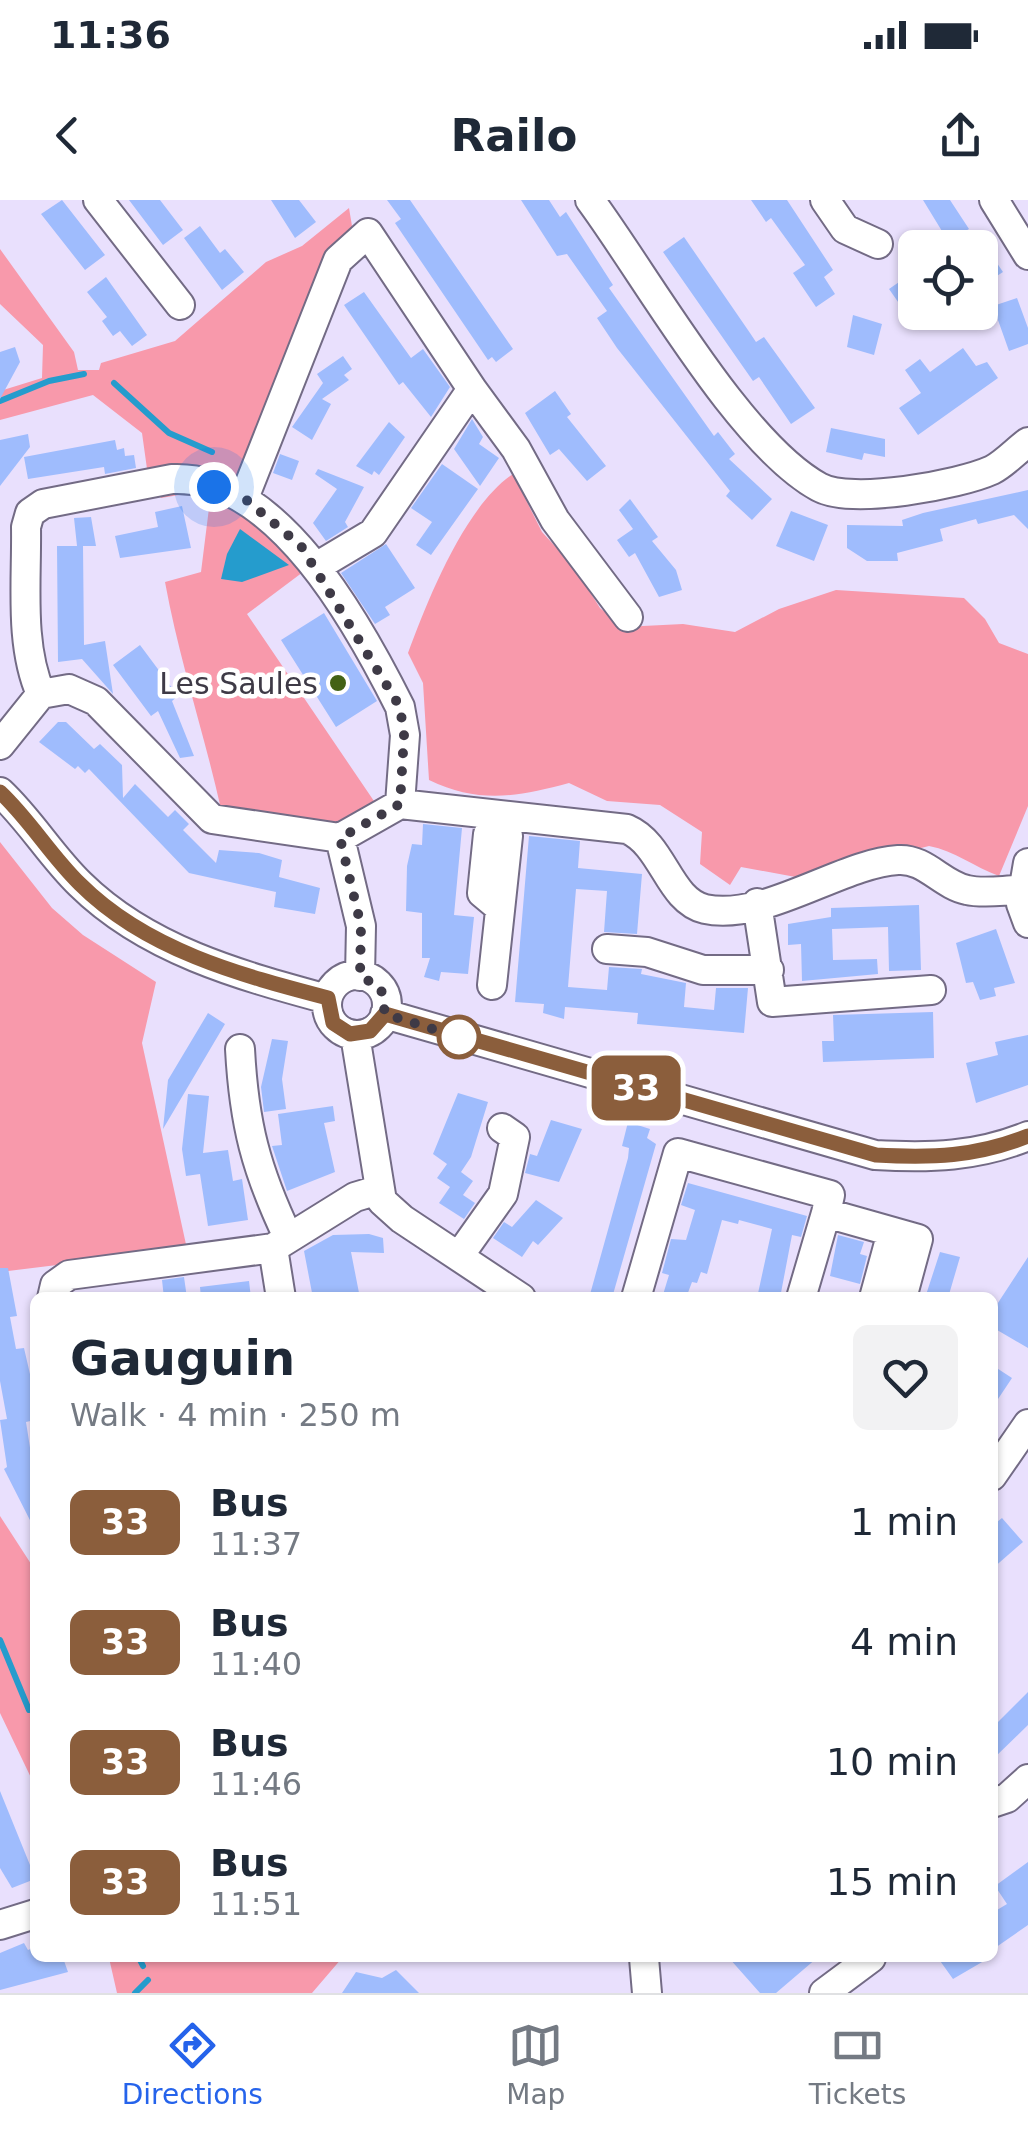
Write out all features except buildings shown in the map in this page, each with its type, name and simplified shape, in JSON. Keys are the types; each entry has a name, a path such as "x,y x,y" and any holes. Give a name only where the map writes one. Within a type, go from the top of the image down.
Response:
{"street":[{"path":"98,200 180,305"},
{"path":"590,200 735,406 770,448 821,489 872,496 910,490 992,470 1028,442"},
{"path":"825,200 845,229 878,244"},
{"path":"994,200 1028,255"},
{"path":"244,498 338,260 368,233 516,449 556,520 628,617"},
{"path":"316,567 373,533 472,388"},
{"path":"41,694 33,676 29,646 26,527 35,507 172,478 193,479 244,498 284,528 316,567 400,707 404,735 400,804"},
{"path":"0,745 41,694 69,689 96,700 212,818 340,838 400,804 627,830 650,844 684,898 720,910 757,903 896,860 919,864 966,890 1021,890"},
{"path":"0,792 82,886 132,926 199,960 328,998"},
{"path":"492,985 500,908 482,893 488,834 500,817"},
{"path":"340,838 361,926 360,976"},
{"path":"1028,862 1021,890 1022,916 1028,923"},
{"path":"757,903 772,1002 931,990"},
{"path":"607,950 648,952 704,970 769,970"},
{"path":"360,976 381,988 385,1014 374,1029 355,1034 333,1023 328,998 338,982 360,976"},
{"path":"385,1014 876,1155 942,1158 993,1150 1028,1136"},
{"path":"355,1034 378,1190 387,1208 511,1292"},
{"path":"240,1050 243,1114 280,1243 281,1292"},
{"path":"458,1256 502,1194 514,1137 502,1128"},
{"path":"638,1292 678,1153 830,1195 804,1292"},
{"path":"53,1292 55,1284 69,1275 280,1243 354,1197 378,1190"},
{"path":"826,1212 918,1239 904,1292"},
{"path":"876,1292 892,1232"},
{"path":"998,1460 1026,1430"},
{"path":"998,1802 1008,1798 1028,1779"},
{"path":"0,1925 30,1916"},
{"path":"644,1962 647,1993"},
{"path":"824,1993 865,1962"}],"shaded area":[{"path":"349,208 353,232 248,466 260,520 303,572 247,614 378,807 345,826 221,809 165,582 201,572 210,500 185,494 161,498 148,476 142,433 93,395 0,420 0,391 42,378 43,345 0,304 0,249 74,352 78,370 99,370 101,363 175,341 266,262 302,246"},
{"path":"513,474 542,532 575,568 600,608 623,627 683,624 735,632 779,609 836,590 964,598 985,619 999,643 1028,654 1028,806 999,876 929,846 801,878 741,867 730,885 700,864 702,832 660,805 607,801 569,783 498,796 465,793 429,780 423,683 408,653 437,581 464,530 479,508"},
{"path":"0,842 52,908 83,935 156,982 142,1043 187,1249 0,1272"},
{"path":"0,1516 30,1562 30,1776 0,1713"},
{"path":"110,1962 339,1962 312,1993 117,1993"}],"water":[{"path":"240,529 289,565 242,582 221,579 227,554"}],"waterway":[{"path":"0,401 49,381 84,374"},
{"path":"114,383 169,433 212,452"},
{"path":"0,1640 29,1710"},
{"path":"141,1962 143,1966"},
{"path":"135,1993 148,1980"}],"bus line":[{"name":"33","path":"0,792 82,886 132,926 199,960 328,998 333,1023 350,1034 370,1031 385,1014 876,1155 942,1158 993,1150 1028,1136"}],"place":[{"name":"Les Saules","path":"338,683"}],"route":[{"path":"214,487 244,498 301,546 400,707 404,735 400,804 340,838 361,926 360,976 381,988 386,1000 385,1014 465,1039 459,1037"}]}
